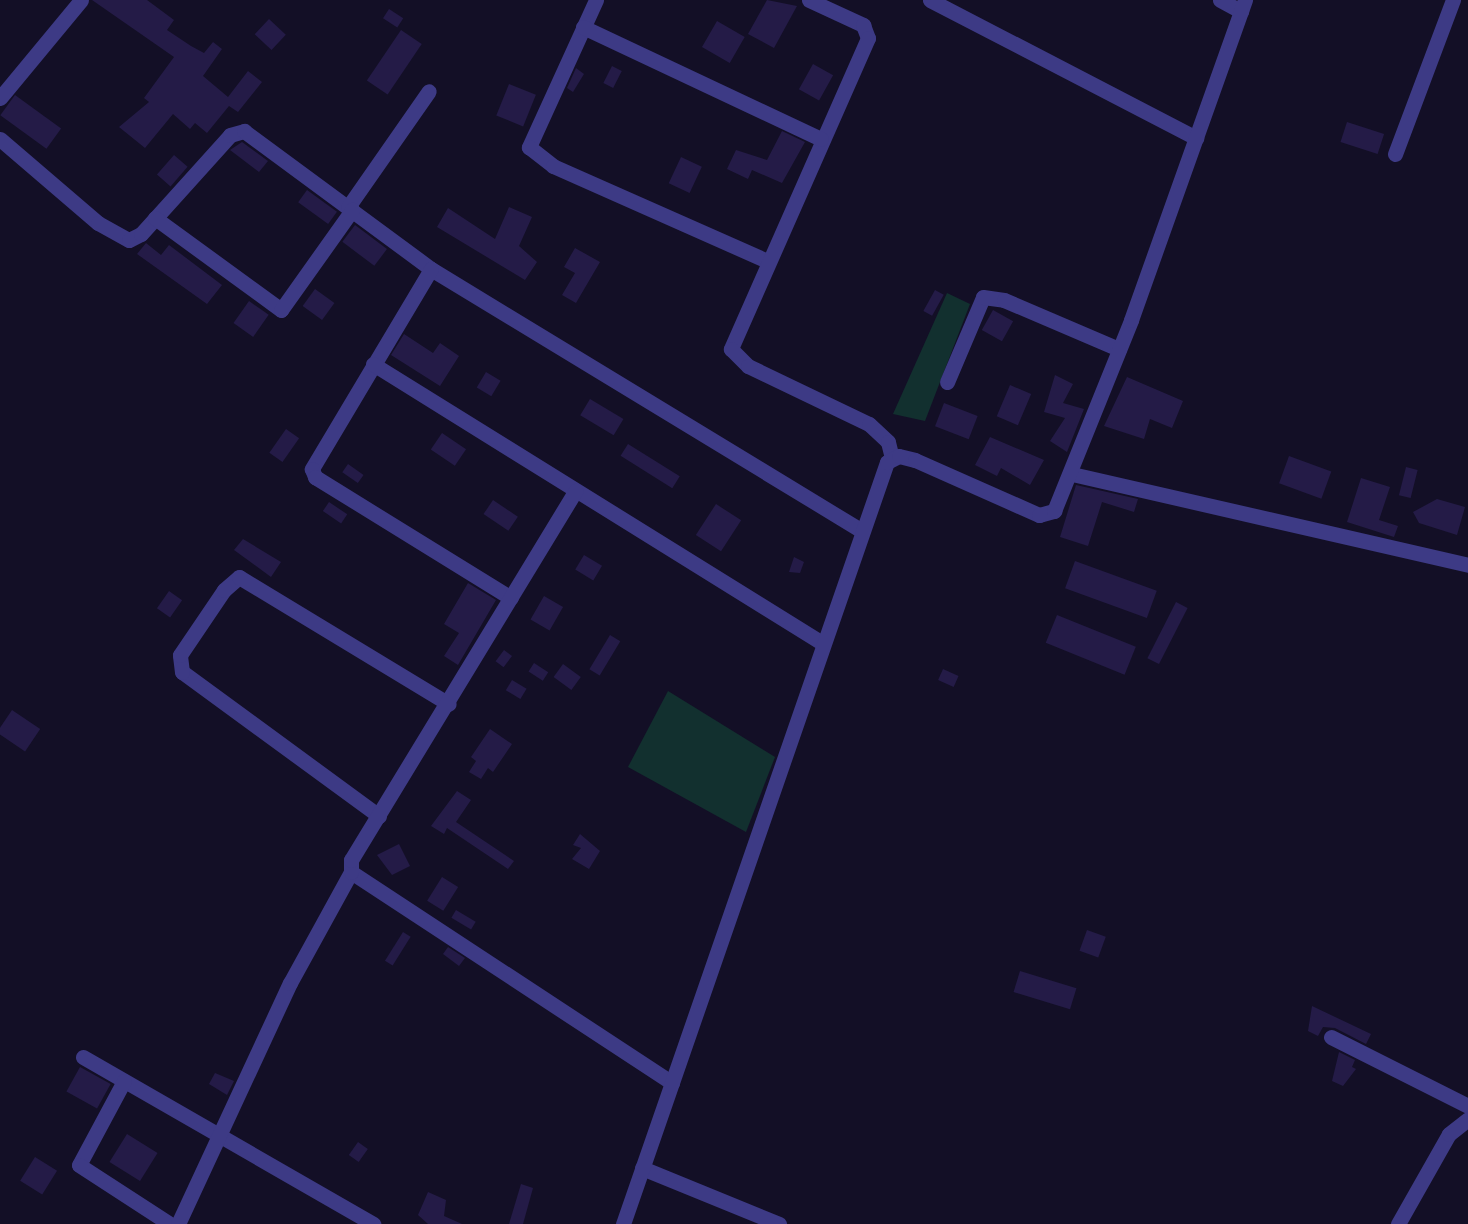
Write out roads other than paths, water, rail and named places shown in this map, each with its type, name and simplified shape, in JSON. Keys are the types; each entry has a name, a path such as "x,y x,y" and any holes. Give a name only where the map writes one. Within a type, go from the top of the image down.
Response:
{"street":[{"path":"0,98 81,0"},
{"path":"596,0 529,141 534,154 767,261"},
{"path":"623,1224 822,643 862,531 892,458 888,441 869,424 734,355 731,340 868,31 808,0"},
{"path":"930,0 1196,138"},
{"path":"892,458 915,460 1046,516 1072,474 1243,6 1220,0"},
{"path":"1395,154 1453,0"},
{"path":"583,27 821,139"},
{"path":"155,218 281,310 429,91"},
{"path":"0,139 110,232 133,240 241,130 431,269 862,531"},
{"path":"431,269 314,459 315,477 511,598"},
{"path":"946,382 983,297 1004,300 1119,349"},
{"path":"373,364 822,643"},
{"path":"1072,474 1468,566"},
{"path":"178,1224 221,1137 290,983 351,872 351,860 449,704 575,491"},
{"path":"379,816 182,672 180,655 224,590 239,577 449,704"},
{"path":"351,872 672,1083"},
{"path":"1331,1037 1468,1106"},
{"path":"83,1057 373,1224"},
{"path":"124,1081 80,1165 170,1224"},
{"path":"1398,1224 1449,1134 1468,1119"},
{"path":"642,1168 779,1224"}]}
